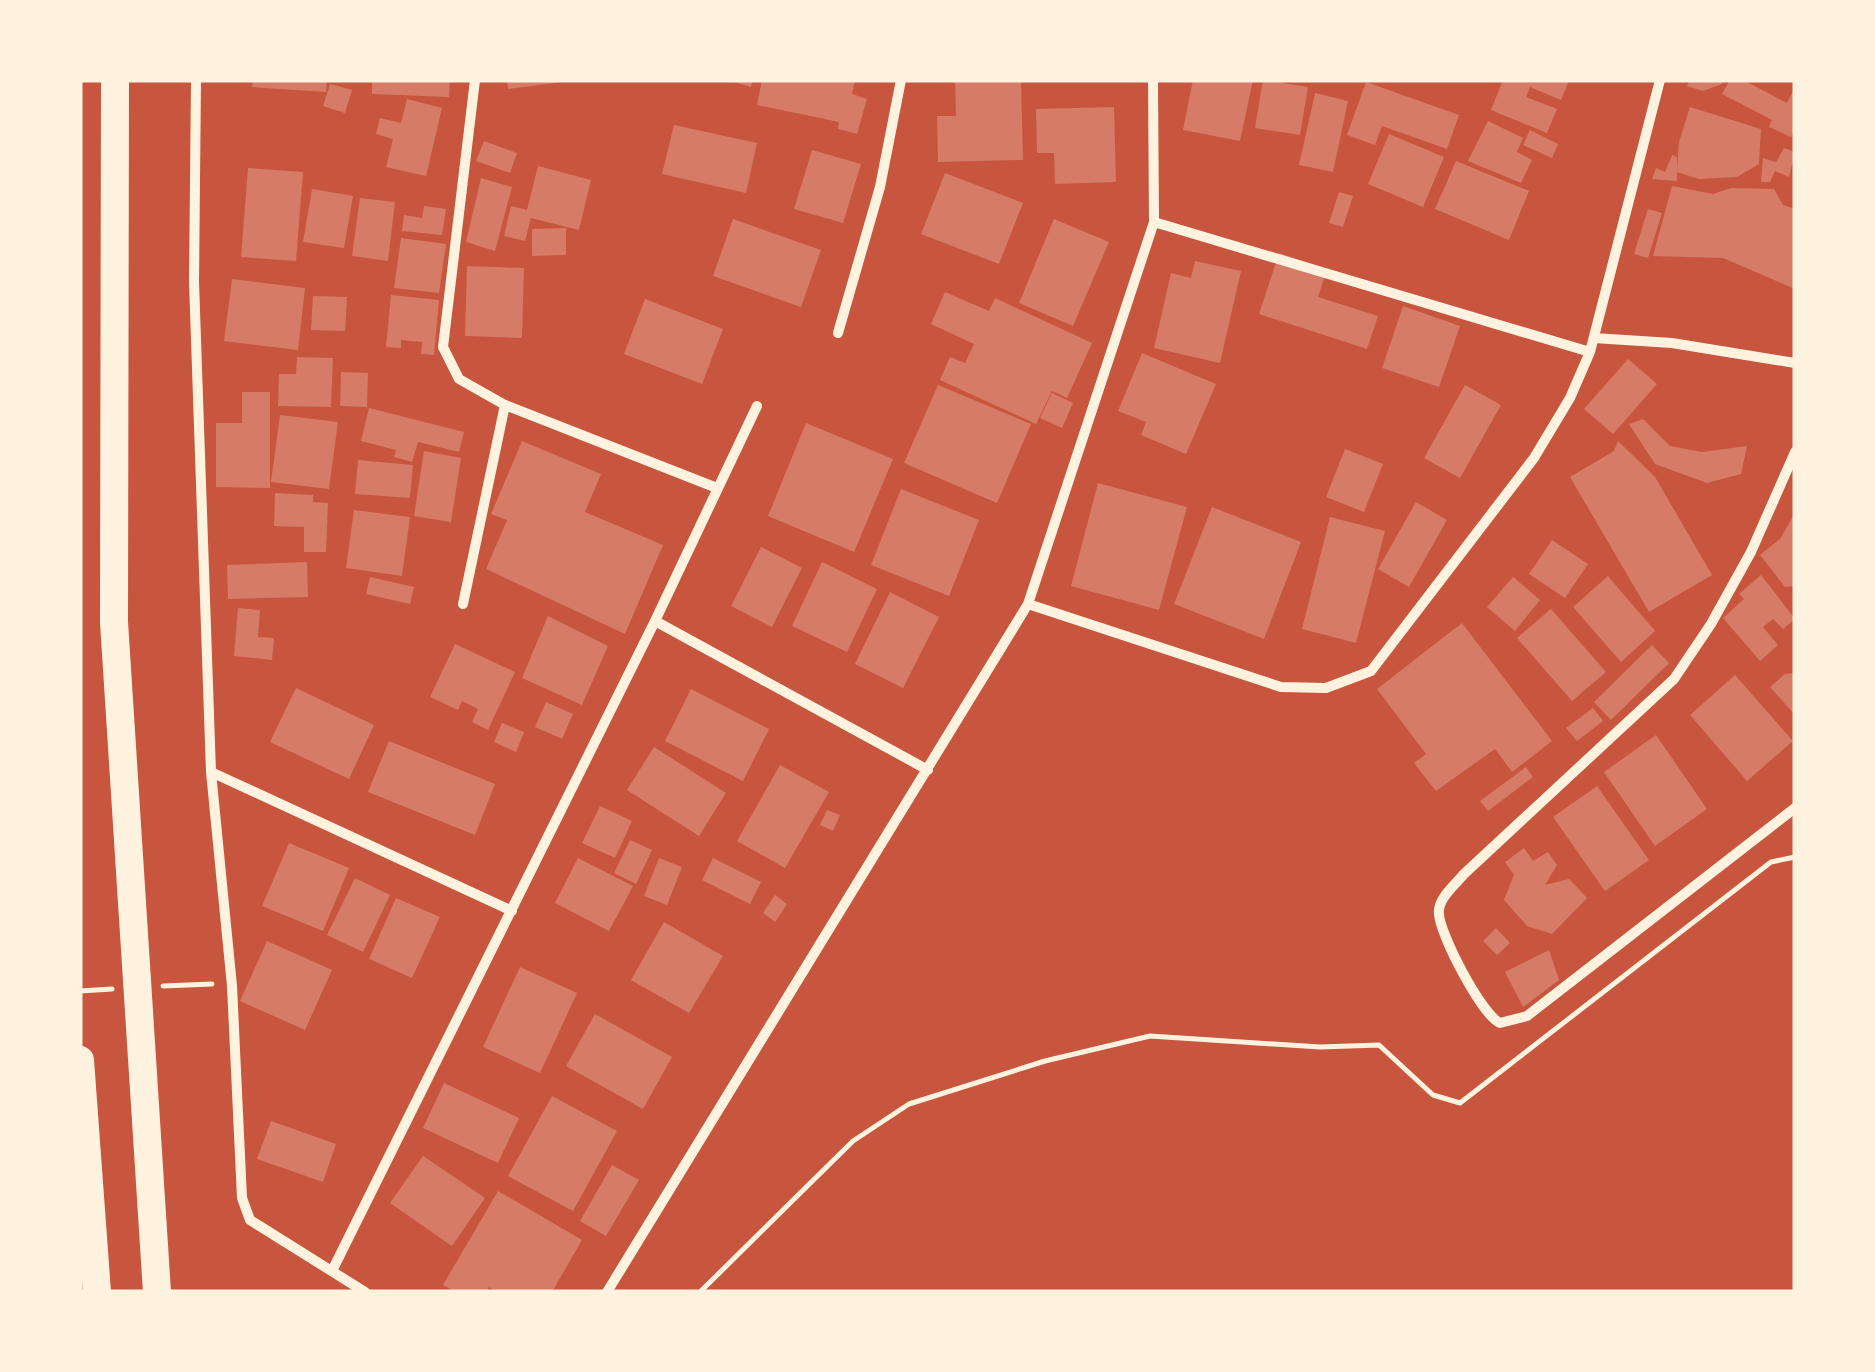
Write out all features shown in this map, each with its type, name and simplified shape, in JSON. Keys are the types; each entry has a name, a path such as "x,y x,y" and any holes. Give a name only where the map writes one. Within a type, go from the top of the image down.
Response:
{"highway":[{"path":"115,80 114,622 158,1292"},
{"path":"80,1060 97,1292"}],"street":[{"path":"196,80 194,282 211,772 232,986 245,1212 365,1292"},
{"path":"475,80 443,347 459,379 505,404 716,488"},
{"path":"838,332 880,187 901,80"},
{"path":"608,1292 1028,604 1154,222 1153,80"},
{"path":"1028,604 1282,688 1326,688 1371,670 1534,458 1570,398 1594,338 1660,80"},
{"path":"1154,222 1590,352"},
{"path":"1594,338 1672,343 1795,363"},
{"path":"463,604 505,404"},
{"path":"332,1271 655,621 757,406"},
{"path":"1795,452 1751,552 1712,624 1674,679 1464,874 1442,899 1438,911 1441,921 1484,1014 1500,1024 1527,1016 1795,808"},
{"path":"655,621 928,770"},
{"path":"211,772 512,912"}],"path":[{"path":"700,1292 854,1141 908,1104 1045,1061 1150,1036 1320,1047 1379,1044 1433,1095 1460,1103 1771,862 1795,857"}],"building":[{"path":"253,80 327,80 326,92 252,87"},
{"path":"372,80 450,80 449,97 372,94"},
{"path":"507,80 562,80 562,82 508,89"},
{"path":"727,80 753,80 751,87"},
{"path":"762,80 855,80 852,94 867,99 857,134 838,129 839,122 757,105"},
{"path":"955,80 1021,80 1023,160 938,162 937,116 956,116"},
{"path":"1193,80 1253,80 1240,141 1183,130"},
{"path":"1263,80 1308,87 1300,135 1255,128"},
{"path":"1503,80 1569,80 1561,100 1530,87 1526,97 1557,109 1547,133 1491,110"},
{"path":"1690,80 1722,80 1722,84 1703,91 1687,86"},
{"path":"1730,80 1743,80 1787,103 1795,87 1795,129 1791,137 1769,127 1772,120 1722,94"},
{"path":"1366,82 1459,115 1447,149 1382,126 1375,145 1347,135"},
{"path":"330,84 352,90 345,113 323,106"},
{"path":"1315,93 1348,101 1333,172 1299,165"},
{"path":"407,99 442,108 426,176 386,167 393,139 376,134 380,118 401,123"},
{"path":"1114,107 1116,182 1055,184 1054,153 1037,153 1036,109"},
{"path":"1690,107 1761,129 1759,164 1737,177 1699,179 1677,172 1679,142"},
{"path":"1488,121 1523,138 1517,152 1532,160 1521,183 1468,161"},
{"path":"674,125 757,143 746,193 662,174"},
{"path":"1530,130 1558,144 1552,158 1523,145"},
{"path":"1389,134 1444,157 1423,207 1368,184"},
{"path":"484,141 517,153 510,173 476,161"},
{"path":"1784,148 1795,152 1789,177 1775,171 1770,182 1761,182 1763,158 1776,162"},
{"path":"812,150 861,164 843,223 794,209"},
{"path":"1672,155 1677,157 1677,181 1652,179 1656,168 1665,172"},
{"path":"1456,161 1529,191 1509,240 1435,209"},
{"path":"538,166 591,180 579,230 531,218 525,241 504,236 511,206 527,210"},
{"path":"248,168 303,172 296,261 241,257"},
{"path":"945,173 1023,203 999,264 921,234"},
{"path":"481,178 512,187 495,251 466,242"},
{"path":"1672,186 1713,194 1731,188 1774,189 1783,205 1795,209 1795,289 1723,258 1653,256"},
{"path":"312,189 353,196 344,248 303,242"},
{"path":"1339,192 1353,196 1343,227 1329,223"},
{"path":"360,198 395,202 388,261 352,256"},
{"path":"424,206 446,209 442,235 402,231 404,215 422,218"},
{"path":"1648,209 1662,213 1648,258 1634,254"},
{"path":"733,219 821,250 801,307 713,276"},
{"path":"1054,219 1109,242 1073,326 1019,303"},
{"path":"566,228 566,255 532,256 532,229"},
{"path":"401,238 446,244 439,293 394,288"},
{"path":"1279,253 1327,269 1318,297 1378,316 1367,349 1259,314"},
{"path":"1195,261 1241,271 1220,363 1154,348 1171,273 1191,278"},
{"path":"467,266 524,268 522,338 465,336"},
{"path":"232,279 305,288 298,350 224,341"},
{"path":"945,292 989,311 995,298 1092,343 1067,398 1052,391 1036,424 940,380 950,357 965,363 974,344 931,324"},
{"path":"391,295 439,300 434,355 421,354 422,342 401,340 401,348 386,347"},
{"path":"313,296 347,297 345,331 311,330"},
{"path":"645,299 723,329 702,384 624,354"},
{"path":"1403,306 1460,326 1439,387 1382,368"},
{"path":"1142,353 1216,384 1186,454 1141,435 1146,422 1118,411"},
{"path":"297,357 333,358 331,407 278,406 279,374 296,374"},
{"path":"1628,359 1657,384 1613,434 1584,409"},
{"path":"341,372 368,373 367,407 340,406"},
{"path":"938,385 1031,424 997,503 904,463"},
{"path":"1465,385 1501,405 1460,478 1424,458"},
{"path":"242,392 270,392 270,488 216,487 216,423 242,423"},
{"path":"1052,393 1073,403 1062,428 1040,418"},
{"path":"369,408 464,432 459,452 418,442 412,462 394,457 396,450 361,441"},
{"path":"280,415 338,422 329,489 271,482"},
{"path":"1643,419 1670,446 1702,452 1747,446 1741,474 1707,483 1655,464 1629,424"},
{"path":"806,423 893,459 854,552 768,516"},
{"path":"522,441 601,474 585,512 663,545 625,634 486,569 507,520 491,514"},
{"path":"1618,441 1655,477 1712,575 1649,612 1570,477 1614,451"},
{"path":"1345,449 1383,464 1364,512 1326,497"},
{"path":"424,451 461,458 451,522 414,516"},
{"path":"358,460 413,465 410,498 355,494"},
{"path":"1098,483 1187,507 1159,610 1071,586"},
{"path":"901,489 979,520 949,596 871,565"},
{"path":"275,493 313,495 313,502 328,503 326,552 304,552 304,527 274,526"},
{"path":"1416,502 1447,520 1409,587 1378,569"},
{"path":"1212,507 1301,542 1264,639 1174,604"},
{"path":"354,510 410,517 402,576 346,568"},
{"path":"1795,513 1795,586 1785,587 1760,555 1780,539"},
{"path":"1330,517 1385,531 1356,643 1302,629"},
{"path":"1552,540 1588,564 1565,598 1529,574"},
{"path":"761,547 802,568 772,627 731,606"},
{"path":"307,562 308,597 228,599 227,565"},
{"path":"822,562 877,589 847,652 792,626"},
{"path":"1761,575 1795,619 1783,629 1773,619 1763,627 1778,645 1760,661 1723,618 1744,599 1739,594"},
{"path":"1608,576 1655,631 1621,662 1573,607"},
{"path":"370,577 414,587 410,604 366,594"},
{"path":"1513,577 1540,600 1515,631 1487,607"},
{"path":"890,592 939,617 903,688 855,664"},
{"path":"238,608 260,610 258,637 274,638 272,660 234,656"},
{"path":"1551,609 1606,672 1572,701 1517,638"},
{"path":"548,616 608,646 582,705 522,678"},
{"path":"1462,623 1552,741 1512,772 1495,749 1436,791 1414,763 1426,754 1377,689"},
{"path":"455,644 515,672 488,730 472,722 478,709 462,701 458,710 430,697"},
{"path":"1652,645 1669,663 1611,720 1594,702"},
{"path":"1795,673 1795,715 1770,687 1785,674"},
{"path":"1735,675 1793,741 1747,781 1690,715"},
{"path":"296,688 374,725 349,779 270,742"},
{"path":"691,689 769,729 743,781 665,741"},
{"path":"546,702 573,714 562,739 535,727"},
{"path":"1593,708 1603,721 1577,741 1566,728"},
{"path":"502,723 524,732 516,752 494,742"},
{"path":"1656,735 1707,809 1655,846 1604,772"},
{"path":"389,741 495,784 475,835 368,792"},
{"path":"654,747 726,793 699,836 627,790"},
{"path":"780,765 829,792 785,868 737,841"},
{"path":"1526,767 1533,777 1488,811 1480,801"},
{"path":"1597,786 1649,860 1605,891 1553,817"},
{"path":"600,806 632,821 615,858 582,843"},
{"path":"827,810 840,815 833,831 820,825"},
{"path":"630,840 652,850 636,884 614,873"},
{"path":"289,843 349,868 323,931 262,906"},
{"path":"1524,848 1533,861 1548,852 1557,865 1545,885 1569,879 1587,898 1552,934 1527,926 1504,900 1514,875 1505,862"},
{"path":"578,858 633,886 609,931 555,903"},
{"path":"659,858 682,867 667,905 644,896"},
{"path":"713,858 761,882 750,904 702,880"},
{"path":"355,878 390,895 363,952 327,935"},
{"path":"775,895 787,904 775,922 763,913"},
{"path":"396,898 440,917 412,978 369,959"},
{"path":"664,922 723,956 689,1013 631,980"},
{"path":"1496,928 1510,943 1497,955 1483,941"},
{"path":"267,941 332,970 305,1030 240,1001"},
{"path":"1549,950 1559,980 1523,1007 1505,972"},
{"path":"520,967 577,993 540,1073 483,1047"},
{"path":"595,1014 672,1057 643,1109 566,1066"},
{"path":"444,1083 519,1118 498,1163 423,1128"},
{"path":"552,1096 617,1131 573,1211 508,1176"},
{"path":"271,1121 336,1144 323,1182 257,1159"},
{"path":"423,1156 485,1198 452,1246 390,1203"},
{"path":"612,1165 639,1180 606,1236 580,1221"},
{"path":"498,1191 582,1240 552,1292 496,1292 489,1287 486,1292 456,1292 443,1285"}]}
